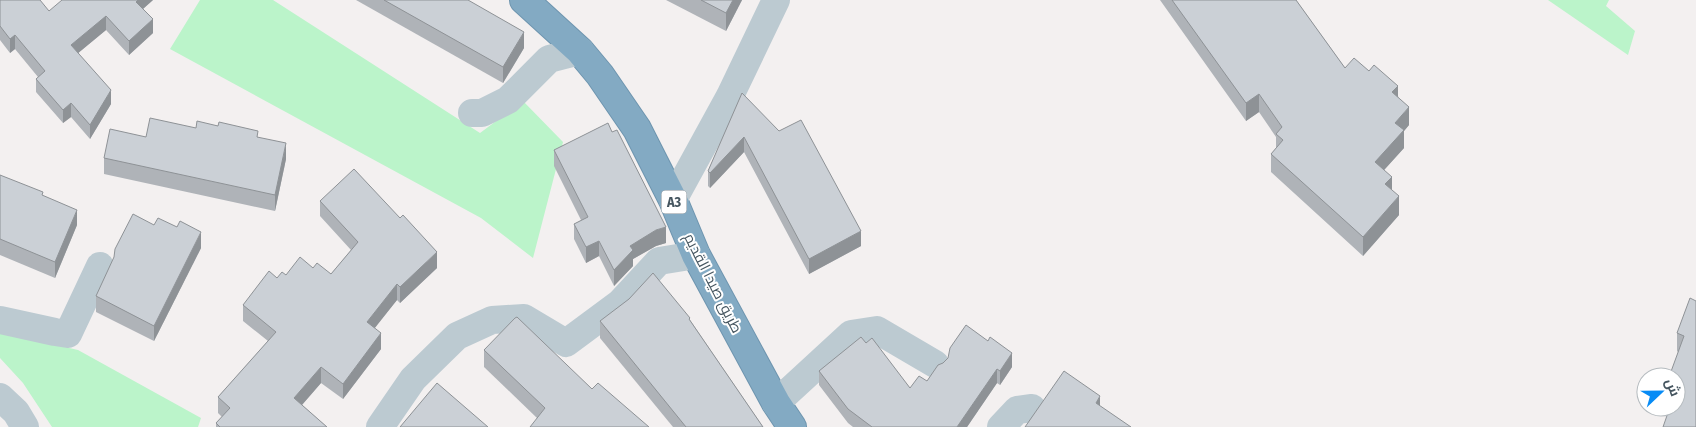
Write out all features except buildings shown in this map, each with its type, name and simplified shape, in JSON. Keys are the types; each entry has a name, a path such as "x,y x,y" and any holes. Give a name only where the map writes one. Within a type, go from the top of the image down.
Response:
{"highway":[{"name":"طريق صيدا القديم","path":"524,0 580,51 605,82 637,129 673,200 696,254 776,403 792,427"}],"street":[{"path":"673,200 730,96 776,0"},
{"path":"472,113 482,113 508,100 549,59 580,51"},
{"path":"380,427 413,379 458,336 492,320 524,318 566,343 620,304 659,261 696,254"},
{"path":"0,320 68,334 100,266"},
{"path":"776,403 851,334 877,330 935,364"},
{"path":"0,397 16,412 25,427"},
{"path":"1001,427 1017,410 1032,408"}],"green space":[{"path":"200,0 273,0 480,133 523,101 563,142 533,258 481,218 170,49"},
{"path":"1548,0 1609,0 1606,6 1635,31 1628,55"},
{"path":"0,332 78,350 201,418 198,427 52,427 23,383 0,358"}]}
